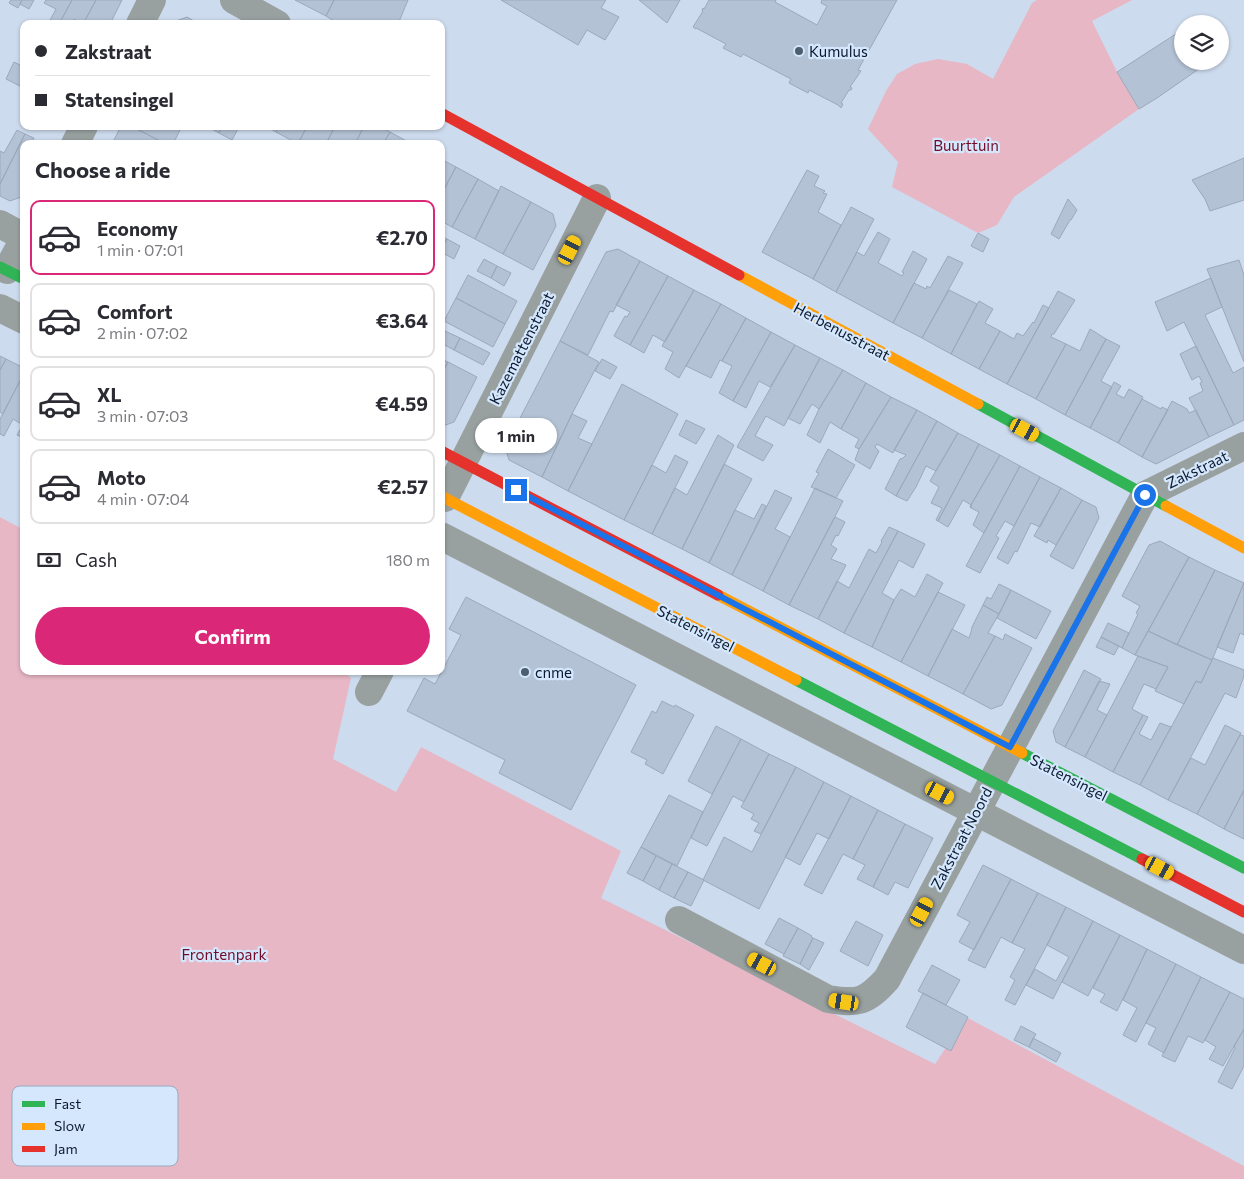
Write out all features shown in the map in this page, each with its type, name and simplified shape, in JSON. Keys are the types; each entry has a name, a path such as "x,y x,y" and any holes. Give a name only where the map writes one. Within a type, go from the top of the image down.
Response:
{"street":[{"path":"142,20 152,0"},
{"path":"234,0 271,20"},
{"name":"Herbenusstraat","path":"445,115 1244,548"},
{"name":"Kazemattenstraat","path":"445,530 450,500 452,457 597,198"},
{"path":"0,224 20,236"},
{"path":"10,272 20,248"},
{"path":"0,308 20,318"},
{"name":"Zakstraat","path":"1145,495 1244,446"},
{"name":"Statensingel","path":"452,457 1244,868"},
{"path":"992,781 1145,495"},
{"name":"Statensingel","path":"450,500 1244,912"},
{"path":"445,543 1244,950"},
{"name":"Zakstraat Noord","path":"679,920 828,999 844,1002 861,1000 875,992 887,979 992,781"}],"green space":[{"name":"Buurttuin","path":"1037,0 1132,0 1092,21 1117,72 1139,109 1014,197 997,225 978,233 892,187 898,162 868,129 886,91 897,74 915,64 938,59 967,64 993,79 1032,3"},
{"name":"Frontenpark","path":"0,517 20,528 20,675 348,675 351,678 333,759 396,792 421,747 621,851 601,898 935,1064 966,1017 1244,1166 1244,1179 0,1179"}],"building":[{"path":"11,0 22,0 18,8 9,3"},
{"path":"22,0 34,0 29,9 20,4"},
{"path":"46,0 72,0 61,20 50,20 56,9 44,3"},
{"path":"72,0 96,0 85,20 61,20"},
{"path":"96,0 122,0 112,20 85,20"},
{"path":"295,0 334,0 326,16"},
{"path":"334,0 408,0 400,20 332,20 326,16"},
{"path":"501,0 606,0 601,8 619,17 605,40 587,30 578,45"},
{"path":"639,0 680,0 667,23"},
{"name":"Kumulus","path":"709,0 776,0 775,2 817,25 827,6 821,3 822,0 897,0 858,70 861,71 850,87 852,88 851,90 849,90 841,103 843,104 841,108 809,90 808,93 789,83 791,79 743,54 741,57 723,48 726,44 693,27"},
{"path":"187,17 192,20 179,20"},
{"path":"1174,35 1174,70 1197,70 1139,109 1117,72"},
{"path":"14,62 20,65 20,86 6,79"},
{"path":"17,130 25,134 22,140 20,140 20,144 0,184 0,151 4,153"},
{"path":"119,130 139,130 158,140 114,140"},
{"path":"139,130 180,130 175,140 158,140"},
{"path":"220,130 237,130 232,140 219,133"},
{"path":"277,130 305,130 300,140 291,140 276,132"},
{"path":"305,130 333,130 328,140 300,140"},
{"path":"333,130 362,130 357,140 328,140"},
{"path":"362,130 387,130 390,132 385,140 357,140"},
{"path":"390,132 405,140 385,140"},
{"path":"25,134 34,138 33,140 22,140"},
{"path":"20,144 20,197 10,201 0,196 0,184"},
{"path":"1244,158 1244,200 1210,211 1205,199 1192,180"},
{"path":"445,161 456,167 445,188"},
{"path":"456,167 478,179 452,227 445,223 445,188"},
{"path":"807,170 819,176 814,186 825,191 823,193 827,194 818,212 841,225 813,279 762,252"},
{"path":"478,179 499,191 475,239 452,227"},
{"path":"501,186 531,202 503,254 475,239"},
{"path":"1068,199 1077,210 1059,239 1051,234"},
{"path":"531,202 553,214 556,226 533,270 503,254"},
{"path":"851,207 874,219 836,292 813,279"},
{"path":"878,232 890,239 878,263 902,276 904,273 902,272 913,251 927,259 893,323 836,292 857,252 864,256"},
{"path":"978,233 989,239 983,252 971,246"},
{"path":"447,239 460,246 454,259 445,254 445,242"},
{"path":"618,249 640,261 613,312 610,311 588,355 560,341 606,252"},
{"path":"948,256 963,263 922,338 893,323 914,283 926,289 927,286 930,288"},
{"path":"484,259 497,266 491,278 477,271"},
{"path":"1239,260 1244,275 1244,362 1207,269"},
{"path":"640,261 668,276 630,345 614,336 625,316 627,317 630,312 616,305"},
{"path":"497,266 511,273 504,286 491,278"},
{"path":"468,275 517,301 505,324 456,298"},
{"path":"668,276 694,290 665,342 653,335 644,353 630,345"},
{"path":"1211,278 1222,307 1205,315 1233,373 1244,367 1244,420 1234,425 1184,322 1167,331 1155,302"},
{"path":"694,290 721,304 679,378 665,369 673,352 662,346"},
{"path":"949,290 977,304 951,354 922,338"},
{"path":"1058,291 1075,300 1054,334 1052,334 1051,337 1066,344 1036,399 1007,384"},
{"path":"456,298 505,324 493,347 445,322"},
{"path":"979,301 993,309 985,323 1000,331 979,369 951,354"},
{"path":"721,304 746,318 711,378 686,366"},
{"path":"1043,305 1049,308 1007,384 979,369 1000,331 1014,339 1017,333 1023,336 1034,323"},
{"path":"746,318 771,332 733,401 719,393 732,366 722,361"},
{"path":"1090,329 1106,339 1065,415 1036,399 1066,344 1080,351"},
{"path":"445,331 460,338 454,350 445,345"},
{"path":"771,332 795,345 770,387 759,381 746,408 733,401"},
{"path":"460,338 490,353 483,365 454,350"},
{"path":"1106,339 1120,346 1101,381 1112,387 1090,428 1065,415"},
{"path":"560,341 599,362 542,477 509,460 505,447"},
{"path":"795,345 820,358 784,426 766,416 755,436 773,445 763,461 737,447"},
{"path":"1196,346 1234,425 1209,437 1189,398 1203,391 1200,383 1202,382 1199,376 1192,380 1180,354"},
{"path":"0,356 6,359 0,370"},
{"path":"820,358 843,370 819,409 812,404 800,424 788,418"},
{"path":"6,359 20,366 20,381 3,414 0,412 0,370"},
{"path":"602,359 617,367 610,379 595,371"},
{"path":"448,362 477,377 454,422 445,425 445,368"},
{"path":"843,370 866,383 841,429 830,422 820,443 807,435 819,409"},
{"path":"20,381 20,423 13,419 4,436 0,434 0,419"},
{"path":"1114,382 1121,386 1116,394 1124,398 1129,389 1143,397 1118,443 1090,428"},
{"path":"866,383 891,397 859,449 855,447 859,439 841,429"},
{"path":"622,384 678,414 624,520 568,491"},
{"path":"891,397 917,410 893,453 877,444 875,447 879,451 870,469 855,460 859,449"},
{"path":"1142,399 1161,409 1162,407 1168,410 1142,457 1118,443"},
{"path":"1172,401 1187,409 1189,413 1196,410 1209,437 1156,464 1142,457"},
{"path":"917,410 937,421 896,496 885,489 900,459 906,455 894,450"},
{"path":"572,414 587,421 578,438 592,444 568,491 542,477"},
{"path":"686,420 705,429 696,444 679,435"},
{"path":"937,421 958,433 936,471 926,466 907,501 896,496"},
{"path":"958,433 979,444 938,521 936,520 942,508 931,503 939,487 930,481"},
{"path":"718,435 734,445 682,549 652,534 675,488 687,495"},
{"path":"979,444 1000,455 971,505 963,500 948,527 938,521"},
{"path":"828,449 855,465 836,498 811,487 819,473 816,472"},
{"path":"675,455 688,462 652,534 624,520 652,465 666,473"},
{"path":"1000,455 1020,466 984,533 973,525 979,512 971,508 971,505"},
{"path":"724,464 752,479 709,563 682,549"},
{"path":"1020,466 1040,477 1014,526 1005,521 996,536 999,538 980,573 966,566"},
{"path":"1040,477 1061,488 1040,527 1031,523 1017,552 1015,551 1008,564 997,558"},
{"path":"815,488 843,501 789,605 763,591"},
{"path":"1061,488 1082,500 1056,545 1048,540 1047,543 1034,536"},
{"path":"775,490 792,498 775,529 790,537 763,591 732,575"},
{"path":"1082,500 1096,507 1099,518 1073,569 1050,556"},
{"path":"762,504 766,506 732,575 709,563 735,510 754,519"},
{"path":"835,517 845,522 831,545 837,549 831,559 846,565 818,619 789,605"},
{"path":"889,527 898,531 844,633 818,619 837,581 849,588 869,549 876,553"},
{"path":"898,531 925,544 913,568 899,560 882,593 894,600 872,647 844,633"},
{"path":"1160,541 1189,557 1135,655 1122,648 1140,606 1122,596 1149,545"},
{"path":"1189,557 1215,570 1177,645 1148,631"},
{"path":"1215,570 1244,583 1212,660 1177,645"},
{"path":"927,574 943,583 901,662 872,647 901,589 915,597"},
{"path":"1244,583 1244,635 1240,633 1233,653 1217,647"},
{"path":"999,584 1011,590 999,614 983,605 987,597 991,599"},
{"path":"1011,590 1051,611 1036,639 997,618"},
{"path":"938,592 965,605 928,676 901,662"},
{"path":"466,597 636,685 571,810 499,773 505,760 407,711 424,678 435,684 440,675 445,675 445,665 461,635 449,629"},
{"path":"983,605 999,614 988,633 995,636 963,694 928,676 952,629 969,638 972,627"},
{"path":"1108,623 1129,633 1122,648 1101,637"},
{"path":"1148,631 1212,660 1201,683 1196,681 1184,704 1155,691 1168,667 1135,655"},
{"path":"1005,634 1032,648 1002,705 991,709 963,694 995,636 1003,640"},
{"path":"1101,637 1119,646 1114,655 1096,647"},
{"path":"1138,656 1168,667 1156,689 1144,684 1132,709 1143,715 1113,772 1085,757"},
{"path":"1213,658 1244,670 1244,676 1236,698 1225,693 1168,800 1140,785 1196,681 1201,683"},
{"path":"1084,670 1101,679 1065,747 1056,742 1053,731"},
{"path":"1099,681 1110,684 1097,710 1107,715 1085,757 1065,747"},
{"path":"662,701 674,707 675,705 694,715 663,774 645,764 647,760 631,752 652,711 656,713"},
{"path":"1143,715 1148,717 1139,734 1151,740 1160,723 1171,727 1140,785 1113,772"},
{"path":"1225,725 1241,733 1197,814 1168,800 1191,758 1205,765"},
{"path":"716,726 741,739 712,794 688,781"},
{"path":"1240,735 1244,736 1244,790 1224,829 1197,814"},
{"path":"741,739 769,754 744,802 733,796 707,846 691,838"},
{"path":"769,754 796,767 761,834 754,831 759,823 751,819 754,814 741,807"},
{"path":"796,767 824,782 759,909 703,880 724,837 752,852"},
{"path":"824,782 851,796 829,839 817,833 800,865 785,857"},
{"path":"1244,790 1244,839 1224,829"},
{"path":"669,795 703,812 677,866 641,847"},
{"path":"851,796 878,810 853,859 843,854 822,894 804,885"},
{"path":"878,810 905,824 873,887 857,879 865,865 853,859"},
{"path":"905,824 933,838 908,888 895,882 888,895 873,887"},
{"path":"641,847 656,856 643,881 627,873"},
{"path":"656,856 672,864 659,890 643,881"},
{"path":"672,864 688,872 674,898 659,890"},
{"path":"983,865 1011,879 974,950 959,942 970,922 957,915"},
{"path":"688,872 704,880 691,906 674,898"},
{"path":"1011,879 1038,893 1012,943 1001,937 985,968 968,960"},
{"path":"1038,893 1066,907 1015,1005 1005,1000 1015,980 1010,977 1025,949 1012,943"},
{"path":"1066,907 1093,921 1053,999 1026,985 1035,969 1056,981 1069,957 1047,945"},
{"path":"779,918 798,928 784,954 765,944"},
{"path":"856,921 883,935 868,966 840,951"},
{"path":"1093,921 1120,935 1088,996 1062,982"},
{"path":"798,928 813,938 800,964 783,956"},
{"path":"1120,935 1147,949 1117,1011 1100,1002 1105,994 1093,988"},
{"path":"813,938 824,943 809,970 800,964"},
{"path":"1147,949 1176,964 1136,1042 1123,1035 1137,1008 1123,1000"},
{"path":"1176,964 1201,977 1164,1053 1148,1044 1156,1028 1146,1023"},
{"path":"932,965 960,980 946,1005 918,991"},
{"path":"1201,977 1230,992 1203,1043 1188,1036 1175,1062 1162,1056"},
{"path":"1230,992 1244,999 1244,1029 1223,1066 1209,1059 1216,1047 1205,1040"},
{"path":"923,993 968,1017 951,1051 906,1027"},
{"path":"1021,1026 1036,1034 1029,1047 1014,1040"},
{"path":"1244,1029 1244,1066 1232,1089 1218,1082"},
{"path":"1033,1038 1061,1053 1056,1062 1029,1047"}],"traffic: fast":[{"path":"0,267 20,277"},
{"path":"978,404 1166,506"},
{"path":"796,680 1142,859"},
{"path":"1022,753 1244,868"}],"traffic: slow":[{"path":"739,275 978,404"},
{"path":"445,498 796,680"},
{"path":"1166,506 1244,548"},
{"path":"718,595 1022,753"}],"traffic: jam":[{"path":"445,115 739,275"},
{"path":"445,453 718,595"},
{"path":"1142,859 1244,912"}],"place":[{"name":"Kumulus","path":"799,51"},
{"name":"cnme","path":"525,672"}],"route":[{"path":"516,490 1010,747 1145,495"}]}
